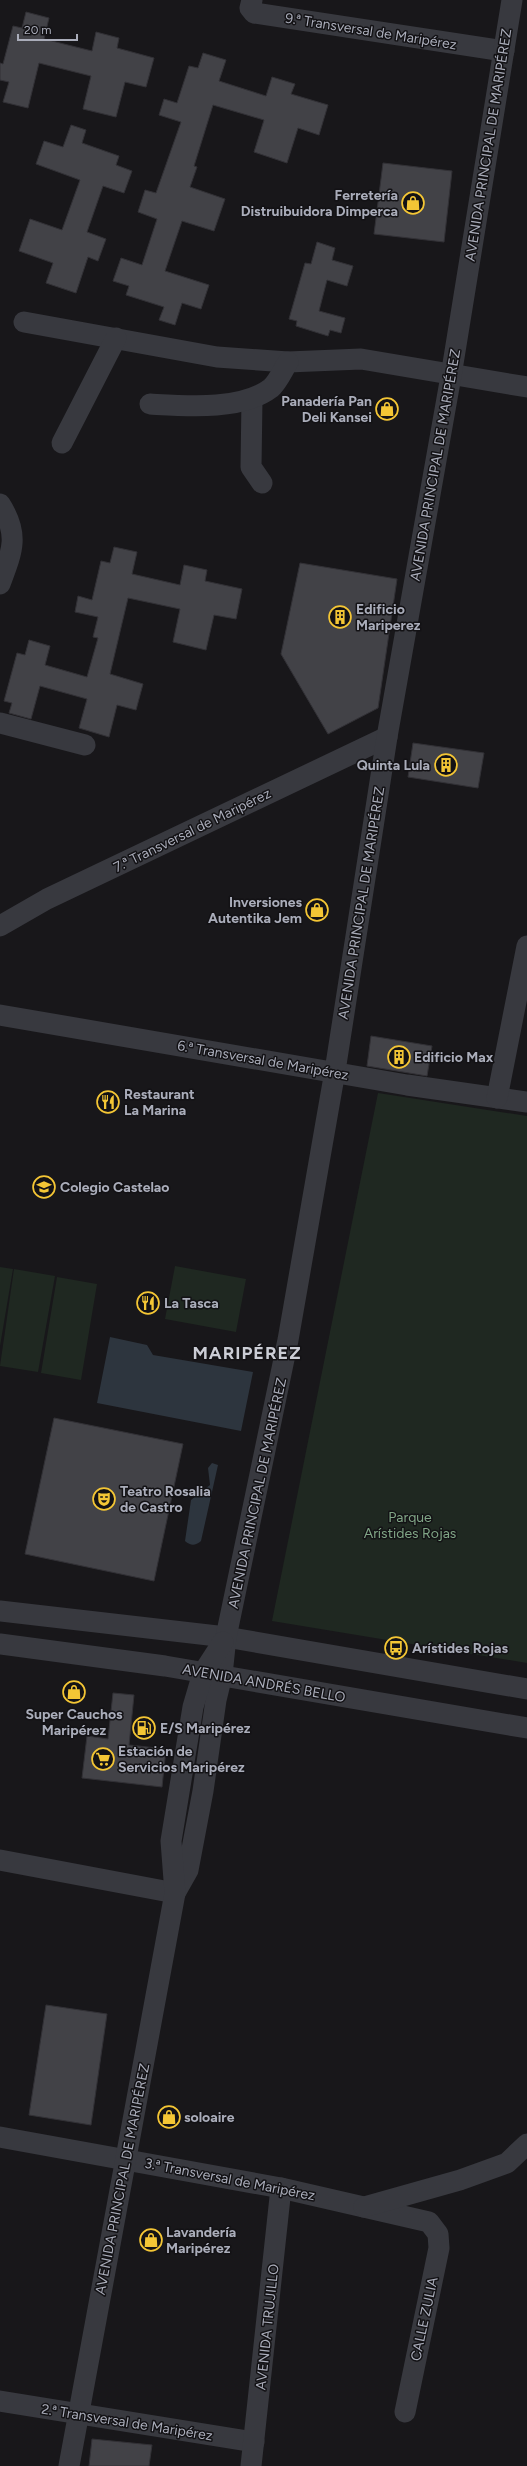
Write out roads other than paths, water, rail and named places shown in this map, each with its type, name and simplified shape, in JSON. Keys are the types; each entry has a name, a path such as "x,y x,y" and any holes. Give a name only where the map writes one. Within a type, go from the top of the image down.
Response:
{"street":[{"name":"9.ª Transversal de Maripérez","path":"252,0 250,8 254,13 504,51"},
{"name":"AVENIDA PRINCIPAL DE MARIPÉREZ","path":"69,2466 175,1893 171,1841 193,1707 213,1674 226,1637 288,1340 335,1072 387,737 450,376 512,0"},
{"path":"24,322 217,357 288,362 361,360 450,376 527,387"},
{"path":"62,443 116,338"},
{"path":"150,404 192,407 252,399 272,387 288,362"},
{"path":"252,399 251,467 262,483"},
{"path":"0,504 9,518 13,535 12,550 0,584"},
{"path":"0,723 85,746"},
{"name":"7.ª Transversal de Maripérez","path":"0,926 47,899 387,737"},
{"path":"497,1098 527,946"},
{"name":"6.ª Transversal de Maripérez","path":"0,1015 335,1072 527,1102"},
{"path":"0,1611 226,1637 527,1689"},
{"name":"AVENIDA ANDRÉS BELLO","path":"0,1644 213,1674 527,1728"},
{"path":"0,1860 175,1893"},
{"name":"3.ª Transversal de Maripérez","path":"0,2137 281,2188 429,2222 434,2227"},
{"path":"363,2207 460,2180 507,2163 527,2144"},
{"name":"AVENIDA TRUJILLO","path":"251,2466 281,2188"},
{"name":"CALLE ZULIA","path":"405,2412 438,2248 438,2234 434,2227"},
{"name":"2.ª Transversal de Maripérez","path":"0,2402 78,2416 254,2442"}],"place":[{"name":"Ferretería Distruibuidora Dimperca","path":"413,203"},
{"name":"Panadería Pan Deli Kansei","path":"387,409"},
{"name":"Edificio Mariperez","path":"340,617"},
{"name":"Quinta Lula","path":"446,765"},
{"name":"Inversiones Autentika Jem","path":"317,910"},
{"name":"Edificio Max","path":"399,1057"},
{"name":"Restaurant La Marina","path":"108,1102"},
{"name":"Colegio Castelao","path":"44,1187"},
{"name":"La Tasca","path":"148,1303"},
{"name":"Teatro Rosalia de Castro","path":"104,1499"},
{"name":"Arístides Rojas","path":"396,1648"},
{"name":"Super Cauchos Maripérez","path":"74,1692"},
{"name":"E/S Maripérez","path":"144,1728"},
{"name":"Estación de Servicios Maripérez","path":"103,1759"},
{"name":"soloaire","path":"169,2117"},
{"name":"Lavandería Maripérez","path":"151,2240"}],"district":[{"name":"MARIPÉREZ","path":"247,1353"}],"park label":[{"name":"Parque Arístides Rojas","path":"410,1526"}]}
